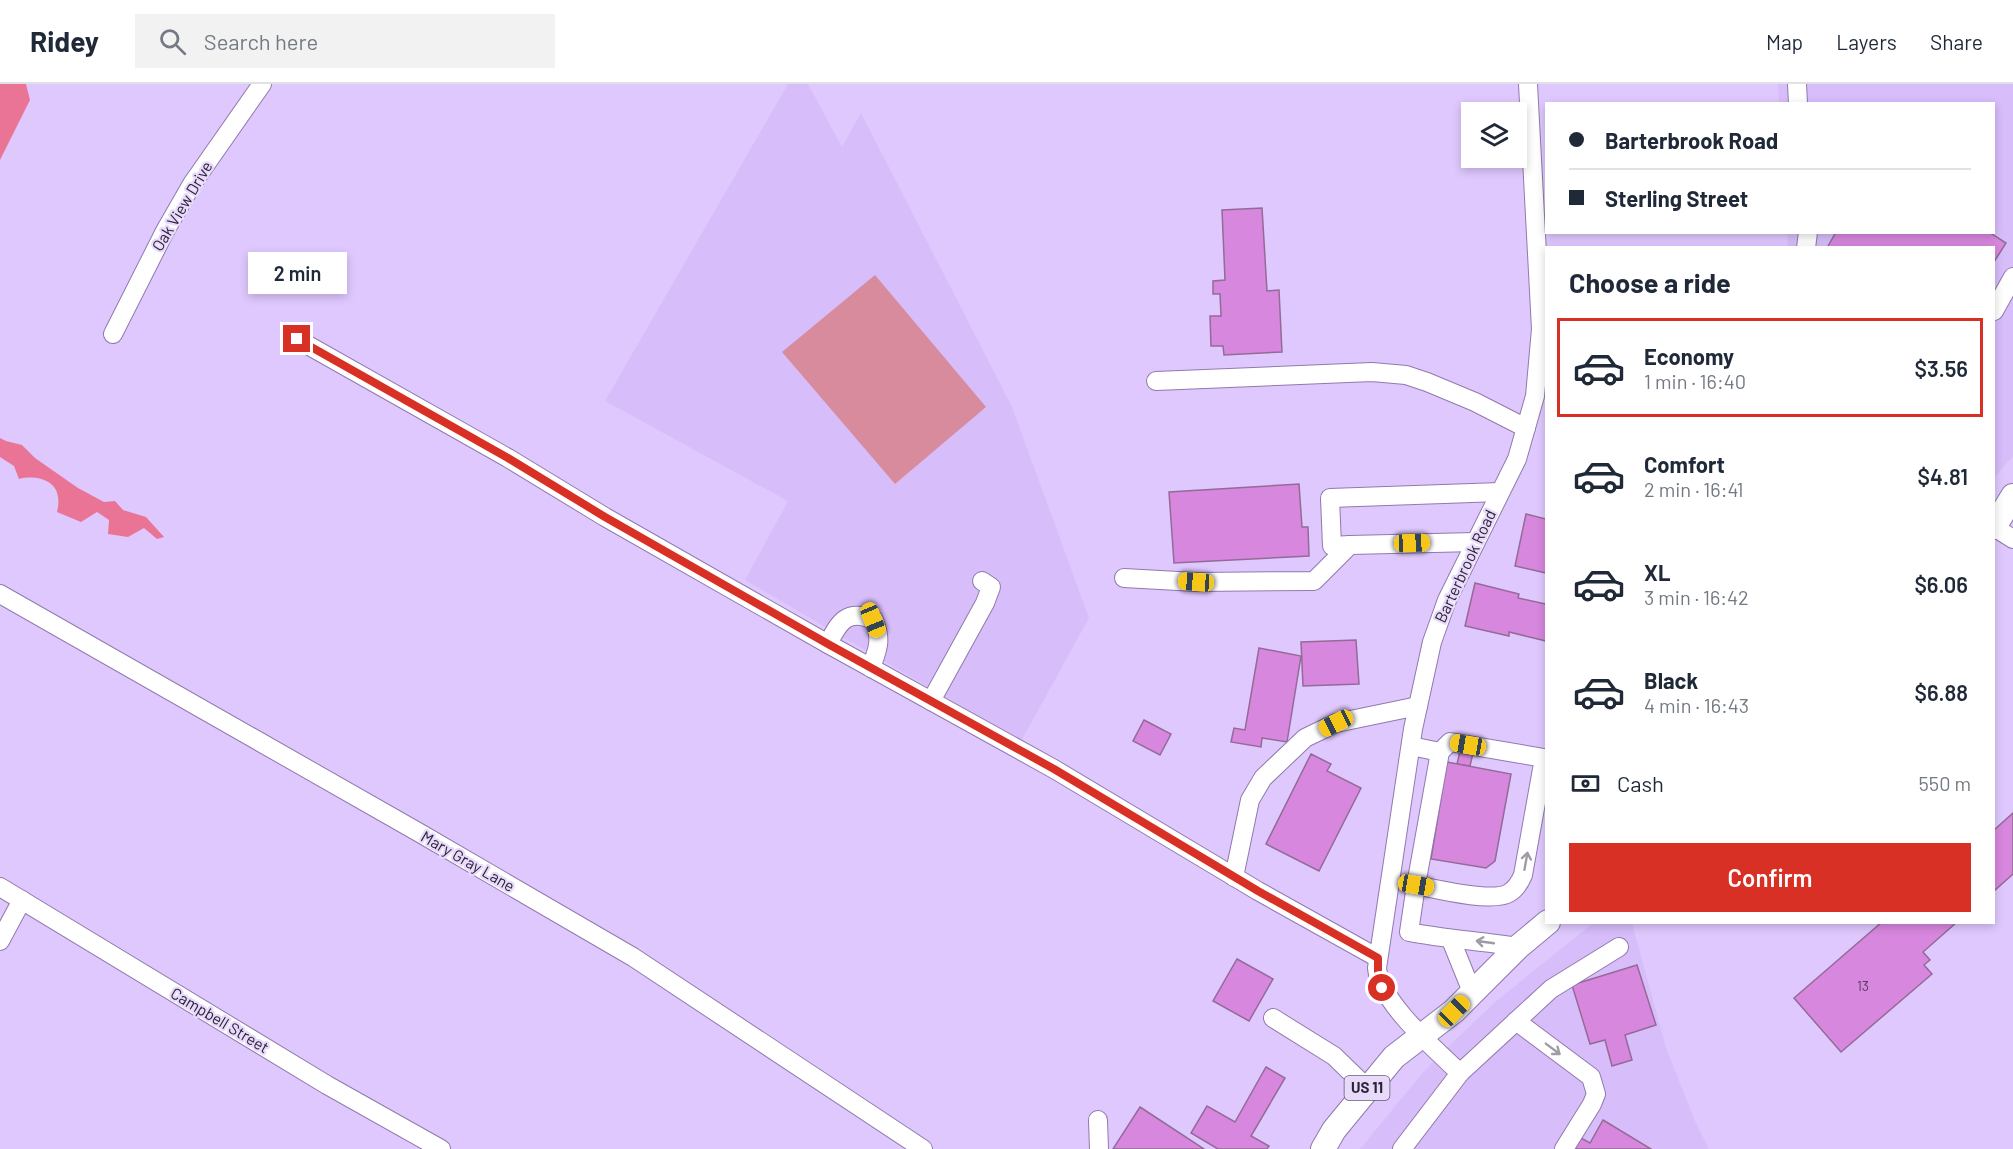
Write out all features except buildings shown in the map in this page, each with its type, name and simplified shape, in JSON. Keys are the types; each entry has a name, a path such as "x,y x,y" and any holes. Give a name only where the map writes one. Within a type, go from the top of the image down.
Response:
{"main road":[{"path":"1995,525 2013,496"},
{"path":"1995,526 2013,515"},
{"name":"US 11","path":"1323,1149 1334,1130 1394,1057 1454,1011 1518,947 1546,924"}],"street":[{"name":"Oak View Drive","path":"113,334 165,231 192,184 262,84"},
{"name":"Barterbrook Road","path":"1460,1073 1422,1036 1382,988 1378,977 1378,958 1411,746 1432,642 1440,616 1516,459 1535,396 1541,329 1528,84"},
{"path":"1797,84 1798,102"},
{"path":"1995,309 2013,277"},
{"path":"297,339 508,458 605,517 828,644 1054,769 1234,877 1378,958"},
{"path":"1156,381 1372,372 1406,375 1475,402 1526,428"},
{"path":"1475,542 1332,546 1330,498 1500,492"},
{"path":"1995,528 2013,539"},
{"path":"1124,578 1196,582 1314,581 1350,545"},
{"path":"931,701 985,603 991,587 982,581"},
{"name":"Mary Gray Lane","path":"0,594 633,957 923,1149"},
{"path":"828,644 838,624 850,616 862,615 873,620 878,633 879,645 871,668"},
{"path":"1234,877 1250,800 1263,778 1305,738 1336,723 1418,706"},
{"path":"1411,746 1489,760 1504,751 1544,758 1523,875 1518,885 1508,894 1489,898 1416,885"},
{"path":"1440,752 1409,932 1452,940 1518,947"},
{"name":"Campbell Street","path":"0,887 327,1085 441,1149"},
{"path":"0,941 22,900"},
{"path":"1452,940 1472,992"},
{"path":"1402,1149 1460,1073 1551,988 1619,947"},
{"path":"1273,1018 1334,1056 1367,1088"},
{"path":"1516,1021 1591,1077 1596,1094 1564,1149"},
{"path":"1098,1120 1099,1149"}],"shaded area":[{"path":"0,84 26,84 30,100 0,160"},
{"path":"788,84 808,84 842,147 861,113 1012,407 1089,618 1021,741 745,580 788,501 605,401"},
{"path":"1778,84 2013,84 2013,456 1995,477 1995,246 1788,246 1787,234 1995,234 1995,102 1779,102"},
{"path":"875,275 986,407 895,484 782,352"},
{"path":"0,438 22,445 35,458 78,488 104,502 115,501 123,510 146,517 164,537 157,539 144,528 128,537 108,534 109,520 97,512 81,522 57,512 58,499 53,486 37,478 19,479 14,466 0,457"},
{"path":"1592,924 1632,924 1666,1048 1695,1121 1709,1149 1360,1149 1420,1076 1494,1003"}],"route":[{"path":"297,339 508,458 605,517 828,644 1054,769 1258,891 1378,958 1378,977 1382,988"}]}
